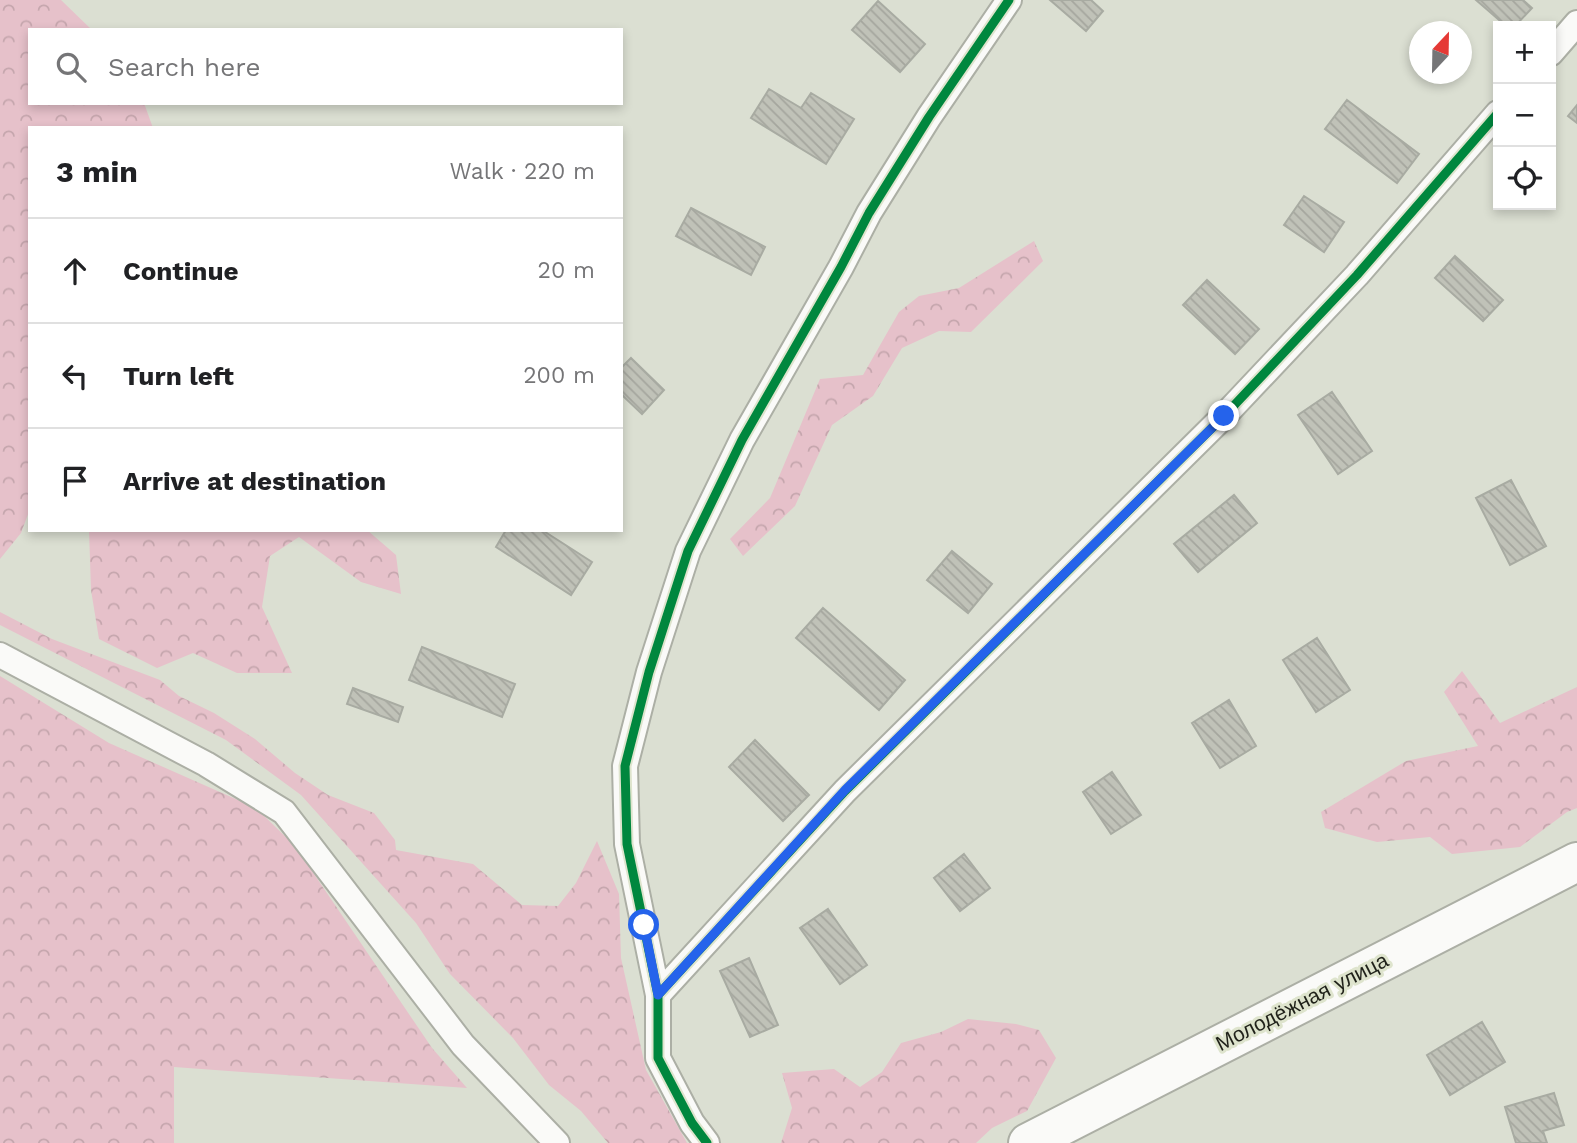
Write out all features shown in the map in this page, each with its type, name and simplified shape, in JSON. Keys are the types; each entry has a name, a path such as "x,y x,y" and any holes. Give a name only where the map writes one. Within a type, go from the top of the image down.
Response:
{"main road":[{"name":"Молодёжная улица","path":"1028,1143 1577,862"}],"street":[{"path":"707,1143 692,1123 658,1058 658,995 627,844 625,766 649,672 688,551 742,439 869,213 929,117 1009,0"},
{"path":"1556,47 1577,23"},
{"path":"658,995 845,790 1224,416 1357,275 1493,119"},
{"path":"0,654 206,764 285,812 463,1045 557,1143"}],"green space":[{"path":"0,0 61,0 90,28 28,28 28,105 145,105 152,126 28,126 28,514 21,533 0,559"},
{"path":"1034,241 1043,261 971,332 939,331 902,348 873,396 832,425 795,506 743,556 730,539 770,498 820,379 863,375 899,312 919,296 959,288"},
{"path":"89,532 369,532 396,555 401,594 361,582 299,537 270,556 262,607 292,673 237,673 193,653 157,668 99,639 91,590"},
{"path":"0,612 52,639 160,680 179,696 214,713 255,739 295,773 328,795 374,813 395,840 396,850 473,864 522,905 558,906 576,883 597,841 619,894 621,958 646,1070 687,1143 608,1143 581,1111 549,1085 513,1038 450,974 416,923 301,795 226,740 0,625"},
{"path":"1462,671 1500,723 1577,687 1577,808 1567,812 1520,847 1452,854 1430,837 1377,842 1325,828 1321,812 1406,761 1478,746 1444,692"},
{"path":"0,676 109,743 256,808 295,846 432,1048 467,1088 174,1067 174,1143 0,1143"},
{"path":"968,1019 1016,1024 1039,1030 1056,1058 1027,1111 992,1128 976,1143 781,1143 792,1108 782,1073 834,1069 860,1087 882,1072 901,1043 941,1032"}],"building":[{"path":"1050,0 1091,0 1103,11 1086,31"},
{"path":"1476,0 1523,0 1532,8 1520,21 1500,21"},
{"path":"878,1 925,44 900,72 852,30"},
{"path":"769,89 801,108 811,93 854,119 826,164 751,118"},
{"path":"1347,100 1419,154 1397,183 1325,129"},
{"path":"1577,105 1577,123 1568,116"},
{"path":"1304,196 1344,222 1324,252 1284,225"},
{"path":"691,208 765,247 751,275 676,236"},
{"path":"1455,256 1503,300 1483,321 1435,278"},
{"path":"1207,280 1259,329 1235,354 1183,305"},
{"path":"631,358 664,390 642,414 623,396 623,366"},
{"path":"1332,392 1372,451 1338,474 1298,415"},
{"path":"1511,480 1546,546 1510,565 1476,498"},
{"path":"1234,495 1257,523 1198,572 1174,544"},
{"path":"505,532 545,532 592,562 571,595 496,547"},
{"path":"952,551 992,584 968,613 927,580"},
{"path":"823,608 905,680 879,710 796,638"},
{"path":"1317,638 1350,690 1316,712 1283,660"},
{"path":"422,647 515,684 502,717 409,680"},
{"path":"353,688 403,707 398,722 347,704"},
{"path":"1229,700 1256,746 1220,768 1192,723"},
{"path":"755,740 809,795 783,821 729,767"},
{"path":"1112,772 1141,815 1111,834 1083,792"},
{"path":"964,854 990,888 960,911 934,878"},
{"path":"828,909 867,965 840,984 800,928"},
{"path":"749,958 778,1025 750,1037 720,971"},
{"path":"1482,1022 1505,1062 1450,1095 1427,1055"},
{"path":"1554,1093 1564,1125 1543,1131 1547,1143 1516,1143 1505,1107"}],"cycle path":[{"path":"707,1143 692,1123 658,1058 658,995 627,844 625,766 649,672 688,551 742,440 869,213 929,117 1009,0"},
{"path":"658,995 845,791 1224,416 1357,275 1493,119"}],"route":[{"path":"644,925 658,995 845,790 1224,416"}]}
